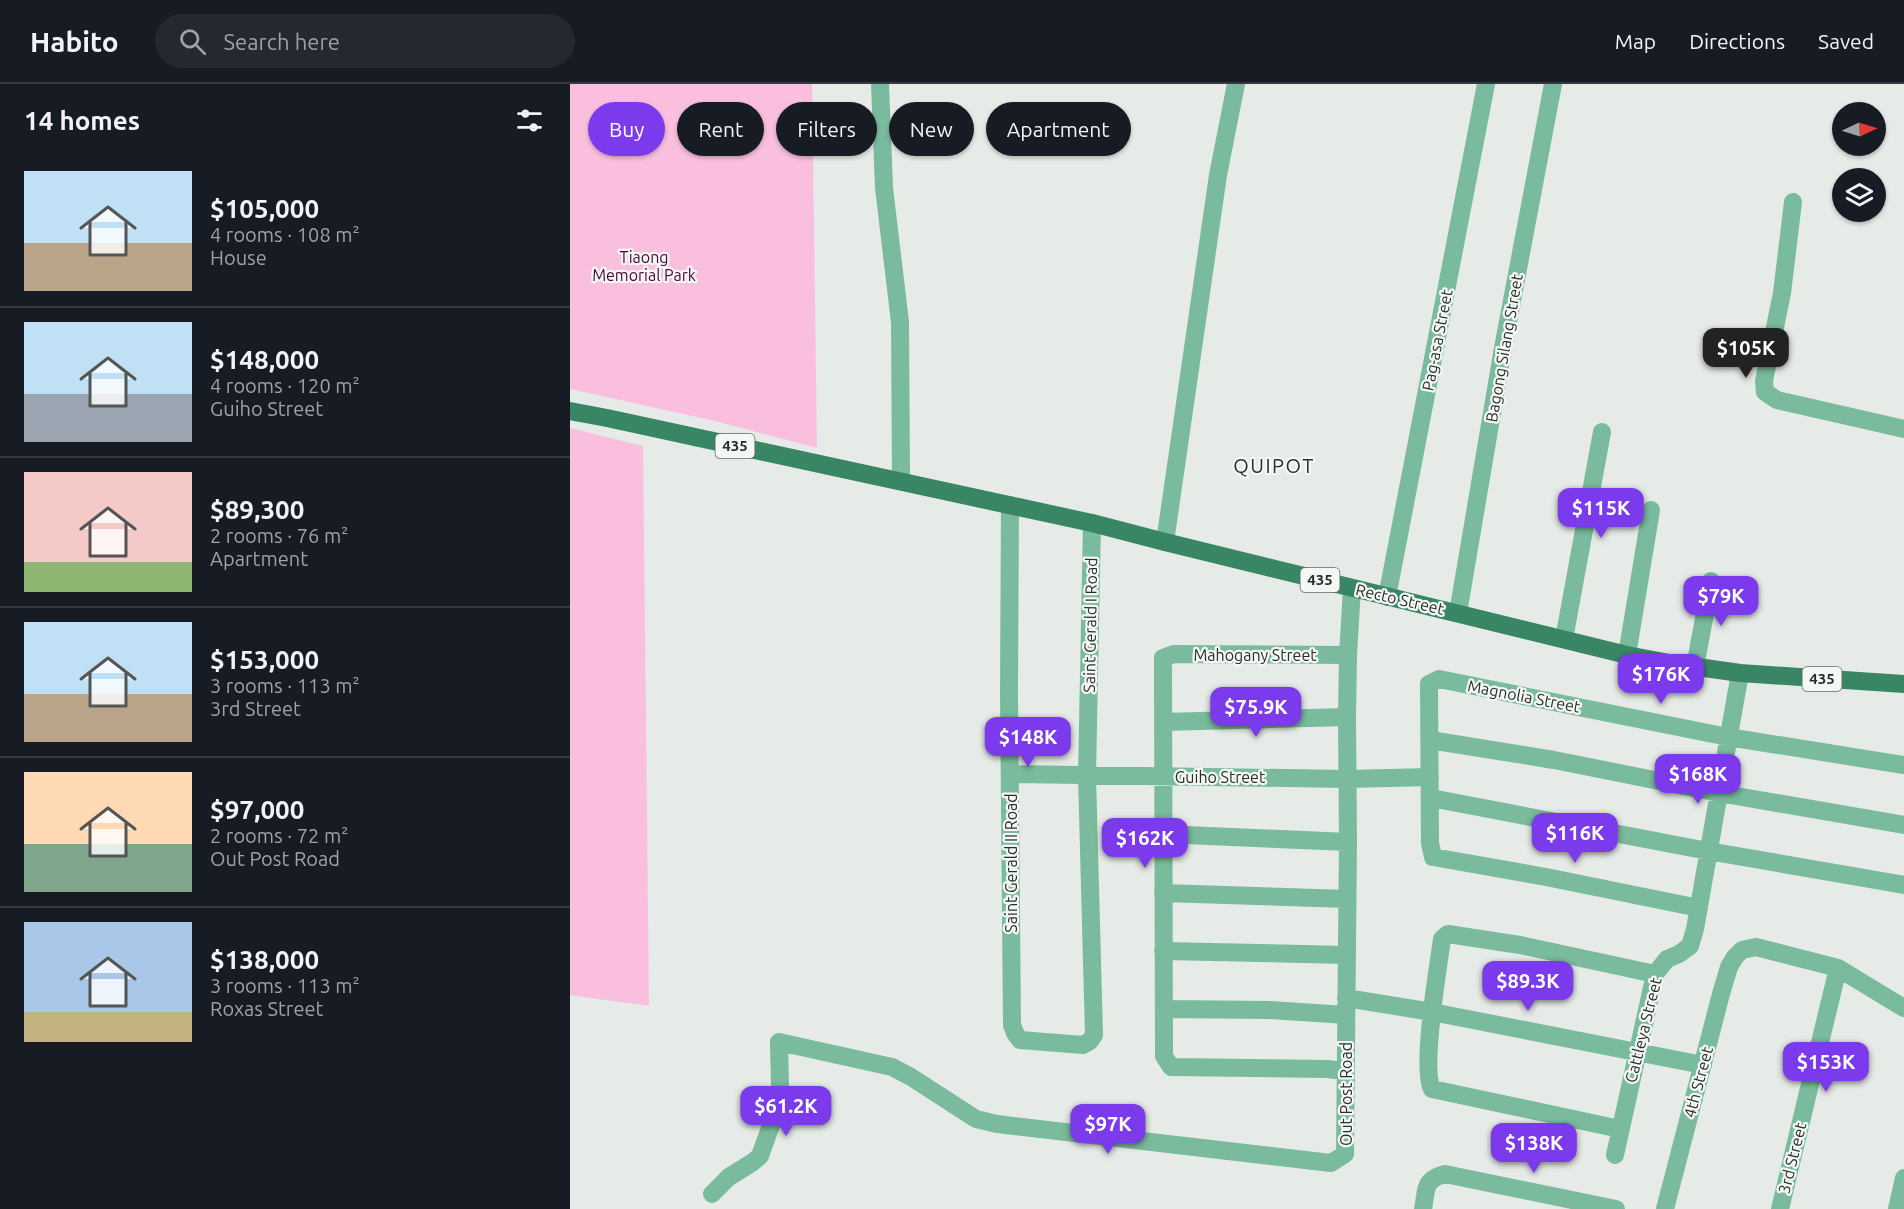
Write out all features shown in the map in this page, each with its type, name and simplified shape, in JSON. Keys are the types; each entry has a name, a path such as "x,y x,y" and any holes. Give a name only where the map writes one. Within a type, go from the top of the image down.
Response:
{"main road":[{"name":"435","path":"570,411 901,480"},
{"name":"Recto Street","path":"901,480 1092,523 1627,655 1740,673 1904,682"}],"street":[{"path":"880,84 884,188 900,322 901,480"},
{"path":"1165,542 1218,176 1236,84"},
{"name":"Pag-asa Street","path":"1387,597 1486,84"},
{"name":"Bagong Silang Street","path":"1458,613 1503,348 1553,84"},
{"path":"1792,202 1782,293 1764,381 1765,392 1776,400 1904,429"},
{"path":"1564,639 1602,432"},
{"name":"Saint Gerald II Road","path":"1010,505 1012,1024 1020,1040 1083,1045"},
{"path":"1627,655 1651,510"},
{"name":"Saint Gerald I Road","path":"1083,1045 1094,1035 1087,776 1092,523"},
{"path":"1695,667 1711,581"},
{"name":"Out Post Road","path":"712,1194 729,1177 760,1156 776,1111 780,1087 779,1042 892,1067 976,1119 997,1124 1330,1163 1345,1154 1347,717 1352,588"},
{"name":"Mahogany Street","path":"1164,722 1163,658 1174,654 1348,656"},
{"name":"Cattleya Street","path":"1615,1155 1655,974 1667,959 1690,946 1699,908 1740,673"},
{"name":"Magnolia Street","path":"1430,741 1429,684 1439,679 1728,737 1904,765"},
{"path":"1345,1071 1172,1067 1164,1056 1163,834 1164,722 1347,717"},
{"path":"1699,908 1433,857 1430,851 1430,741 1554,760 1719,793 1904,825"},
{"name":"Guiho Street","path":"1010,774 1164,777 1430,777"},
{"path":"1431,798 1708,851 1904,885"},
{"path":"1163,834 1348,842"},
{"path":"1164,893 1347,899"},
{"path":"1620,1129 1432,1089 1428,1076 1432,1012 1442,939 1448,934 1520,945 1655,974"},
{"name":"4th Street","path":"1665,1209 1721,994 1734,957 1742,950 1756,947 1838,968"},
{"path":"1163,951 1347,955"},
{"path":"1838,968 1904,1008"},
{"name":"3rd Street","path":"1780,1209 1838,968"},
{"path":"1164,1009 1269,1010 1346,1007 1432,1012 1703,1065"},
{"path":"1424,1209 1428,1183 1434,1177 1445,1174 1616,1209"},
{"path":"1897,1209 1904,1178"}],"green space":[{"name":"Tiaong Memorial Park","path":"570,84 812,84 812,102 776,102 776,156 813,156 817,448 715,421 570,389"},
{"path":"570,428 643,446 649,1006 570,995"}],"district":[{"name":"QUIPOT","path":"1274,466"}]}
